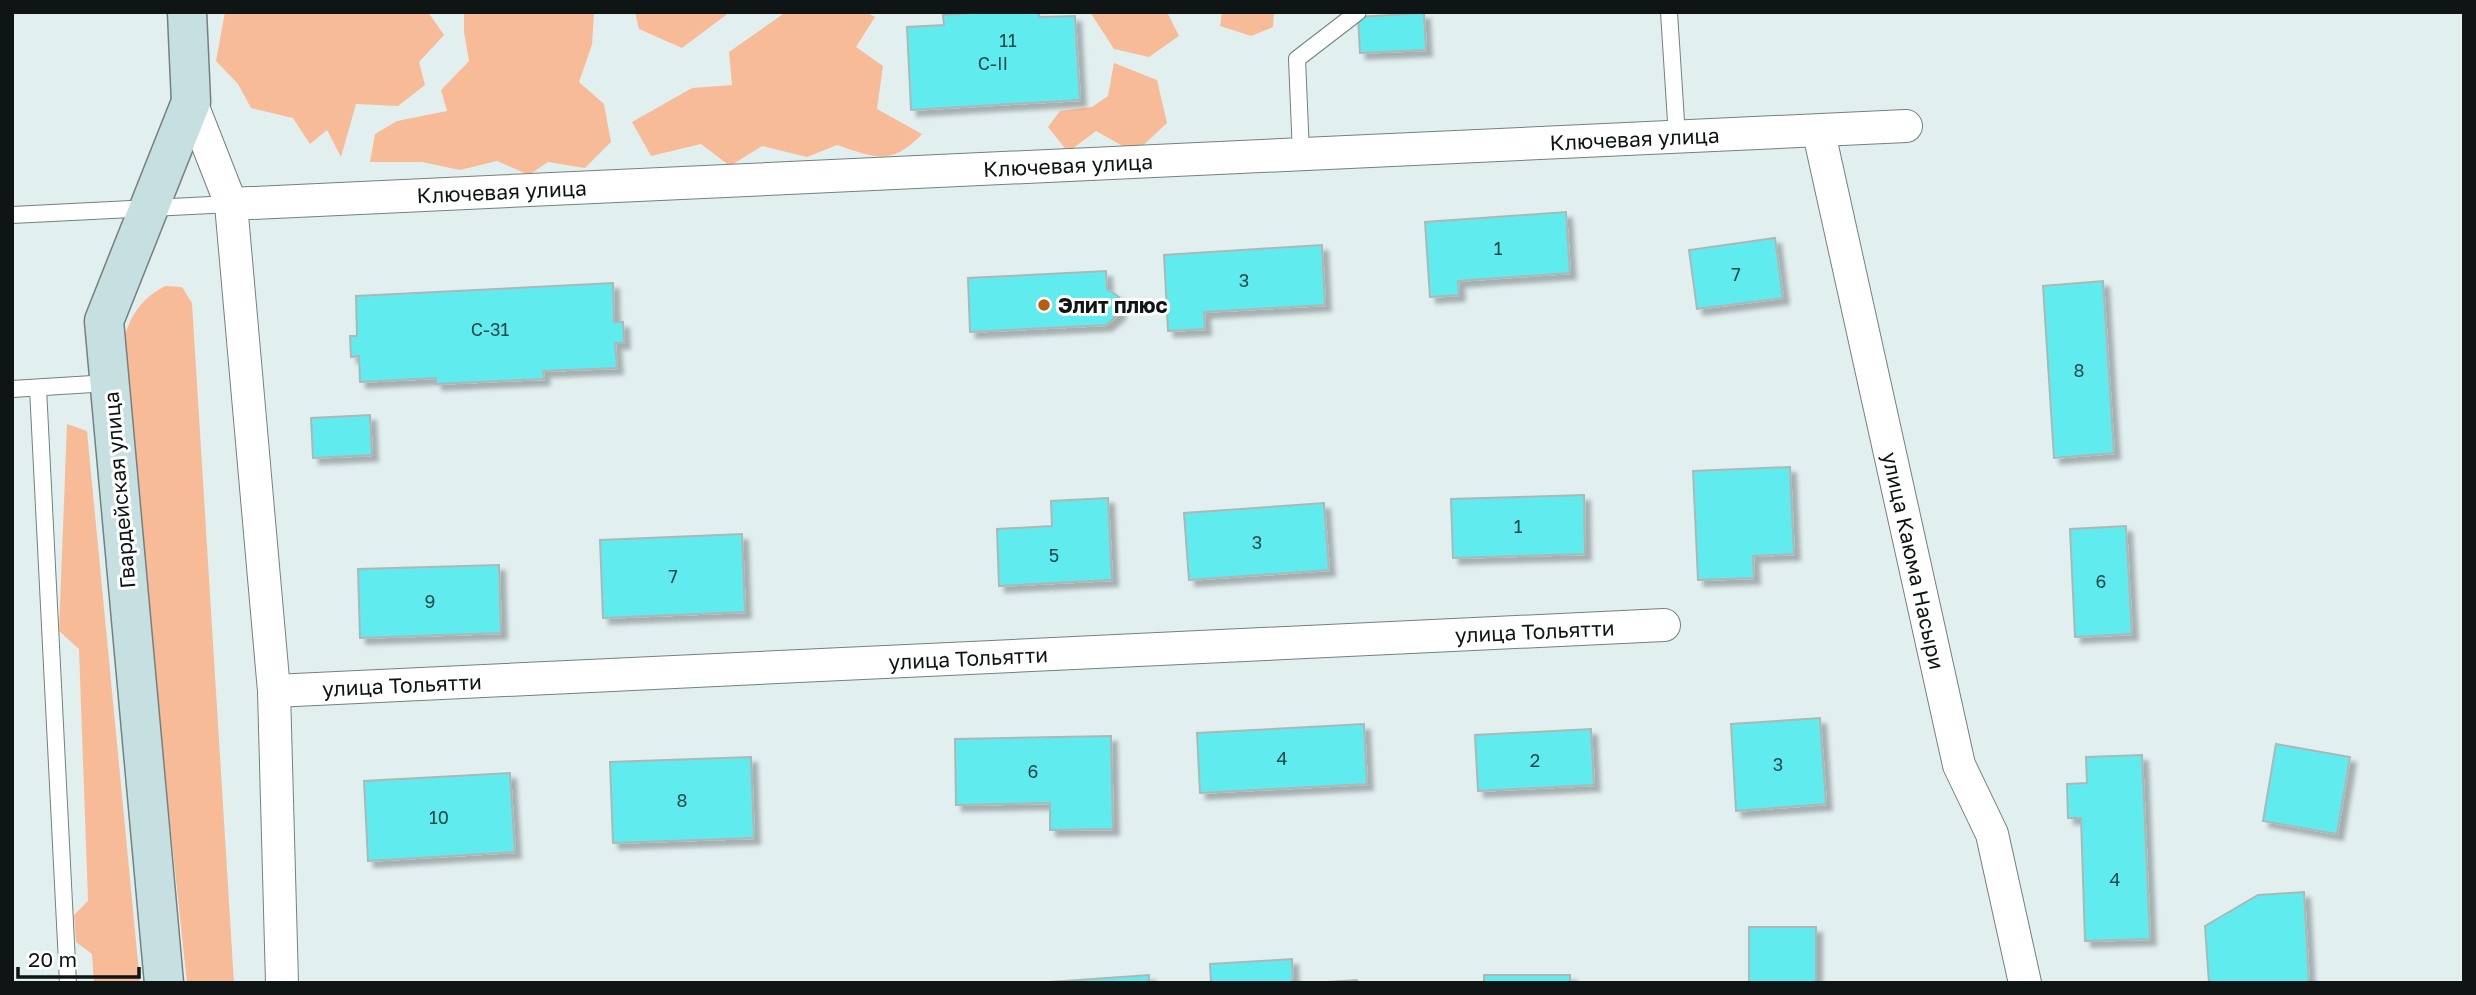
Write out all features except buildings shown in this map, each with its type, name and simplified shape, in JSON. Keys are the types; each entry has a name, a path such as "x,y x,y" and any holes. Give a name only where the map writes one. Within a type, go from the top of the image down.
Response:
{"street":[{"name":"Гвардейская улица","path":"164,983 104,321 191,102 187,12"},
{"path":"191,102 231,204 274,691 282,983"},
{"name":"Ключевая улица","path":"231,204 1906,126"},
{"name":"улица Каюма Насыри","path":"1819,132 1959,765 1992,834 2025,983"},
{"name":"улица Тольятти","path":"274,691 1664,625"}],"lane":[{"path":"1301,154 1297,59 1358,12"},
{"path":"1669,12 1677,137"},
{"path":"12,215 231,204"},
{"path":"12,389 110,383"},
{"path":"37,387 68,983"}],"shaded area":[{"path":"225,12 428,12 444,35 419,62 425,85 398,106 356,104 341,157 327,130 310,144 293,118 251,108 238,84 216,61"},
{"path":"464,12 594,12 592,45 579,82 604,104 611,142 585,168 548,162 529,175 497,161 460,170 422,162 370,162 375,134 397,121 447,111 441,90 469,61"},
{"path":"635,12 730,12 682,48 639,29"},
{"path":"786,12 866,12 875,17 856,47 883,66 877,109 922,134 901,151 882,156 873,156 837,145 807,157 762,146 730,166 701,144 651,156 632,122 692,88 732,85 729,52"},
{"path":"1090,12 1167,12 1179,36 1149,57 1114,49"},
{"path":"1222,12 1274,12 1273,27 1251,36 1220,26"},
{"path":"1114,63 1157,80 1167,123 1135,153 1096,131 1068,152 1048,127 1060,111 1092,107 1108,96"},
{"path":"165,286 182,287 192,303 234,983 187,983 120,353 134,314 147,299"},
{"path":"67,424 87,431 140,983 94,983 92,954 76,942 74,915 88,901 79,649 59,631"}],"place":[{"name":"Элит плюс","path":"1044,305"}]}
